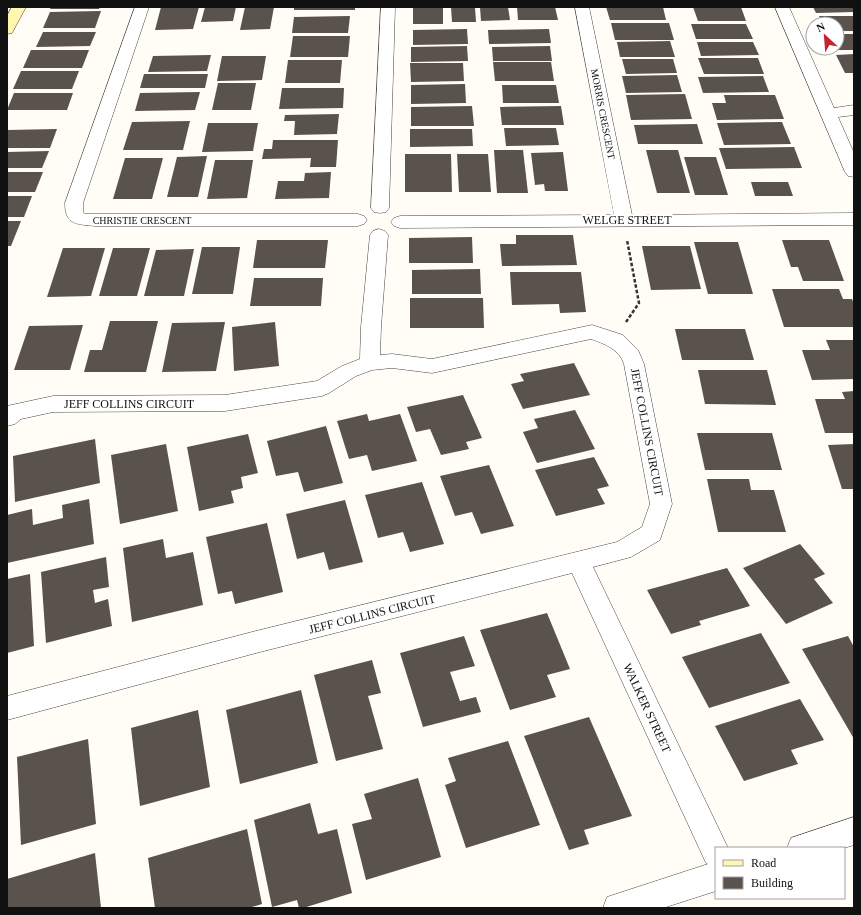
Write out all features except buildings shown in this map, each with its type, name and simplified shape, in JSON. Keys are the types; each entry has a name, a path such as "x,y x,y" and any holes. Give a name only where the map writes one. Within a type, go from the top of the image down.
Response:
{"street":[{"path":"7,30 19,7"},
{"name":"CHRISTIE CRESCENT","path":"142,7 74,203 74,214 81,219 95,220 358,220"},
{"path":"380,208 388,7"},
{"name":"MORRIS CRESCENT","path":"582,7 624,220"},
{"path":"782,7 854,172"},
{"path":"829,112 854,110"},
{"path":"380,208 396,213 399,216 400,222 397,229 392,232 379,235 366,232 358,225 358,220 365,212 380,208"},
{"name":"WELGE STREET","path":"400,222 854,219"},
{"path":"370,363 371,327 379,235"},
{"name":"JEFF COLLINS CIRCUIT","path":"7,418 15,412 53,404 226,403 322,388 349,371 370,363 392,361 432,366 592,332 616,340 631,354 661,504 652,533 623,550 256,642 7,708"},
{"name":"WALKER STREET","path":"578,562 715,851"},
{"path":"804,847 854,831"},
{"path":"618,908 715,876"}],"path":[{"path":"623,325 639,303 624,220"}]}
